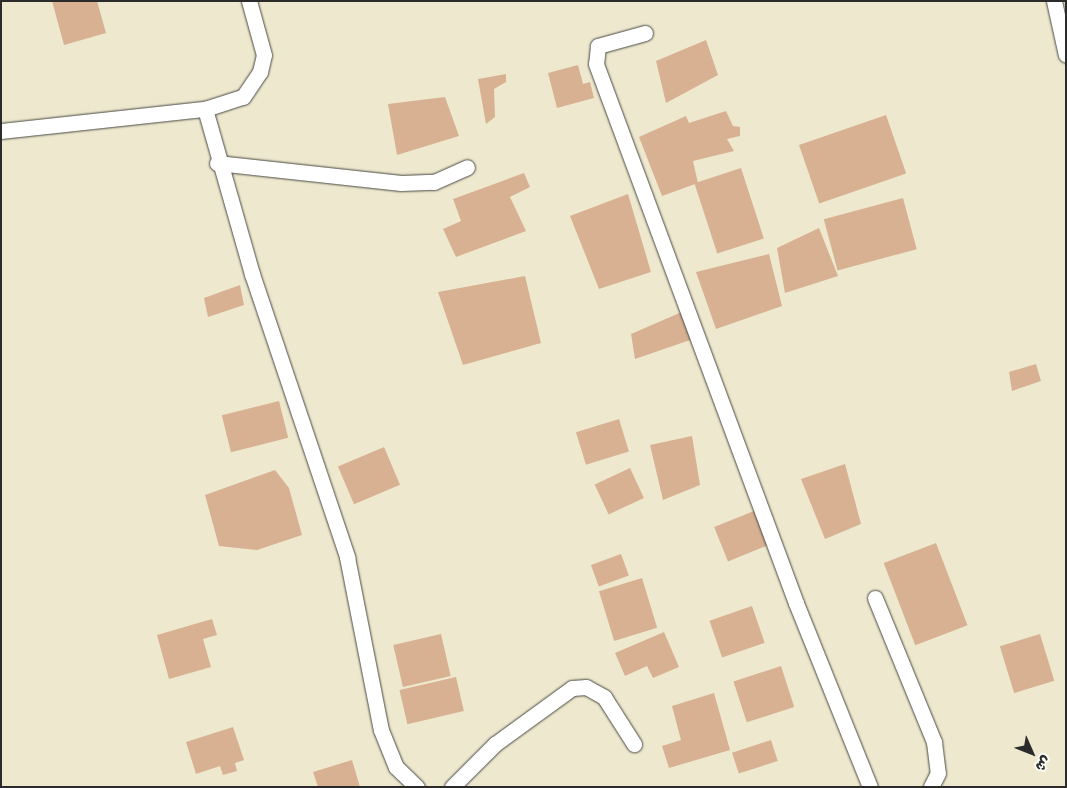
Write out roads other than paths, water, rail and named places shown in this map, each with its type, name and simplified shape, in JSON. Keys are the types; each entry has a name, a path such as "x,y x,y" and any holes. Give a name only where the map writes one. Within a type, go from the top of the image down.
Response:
{"street":[{"path":"1,131 205,109 244,96 260,72 264,54 249,1"},
{"path":"1054,1 1066,55"},
{"path":"645,33 598,46 596,64 796,603 870,787"},
{"path":"205,109 217,163 347,557 381,730 396,767 417,787"},
{"path":"217,163 401,183 434,182 467,167"},
{"path":"875,598 934,742 938,773 931,787"},
{"path":"452,787 494,744 572,688 586,687 604,697 634,744"}]}
